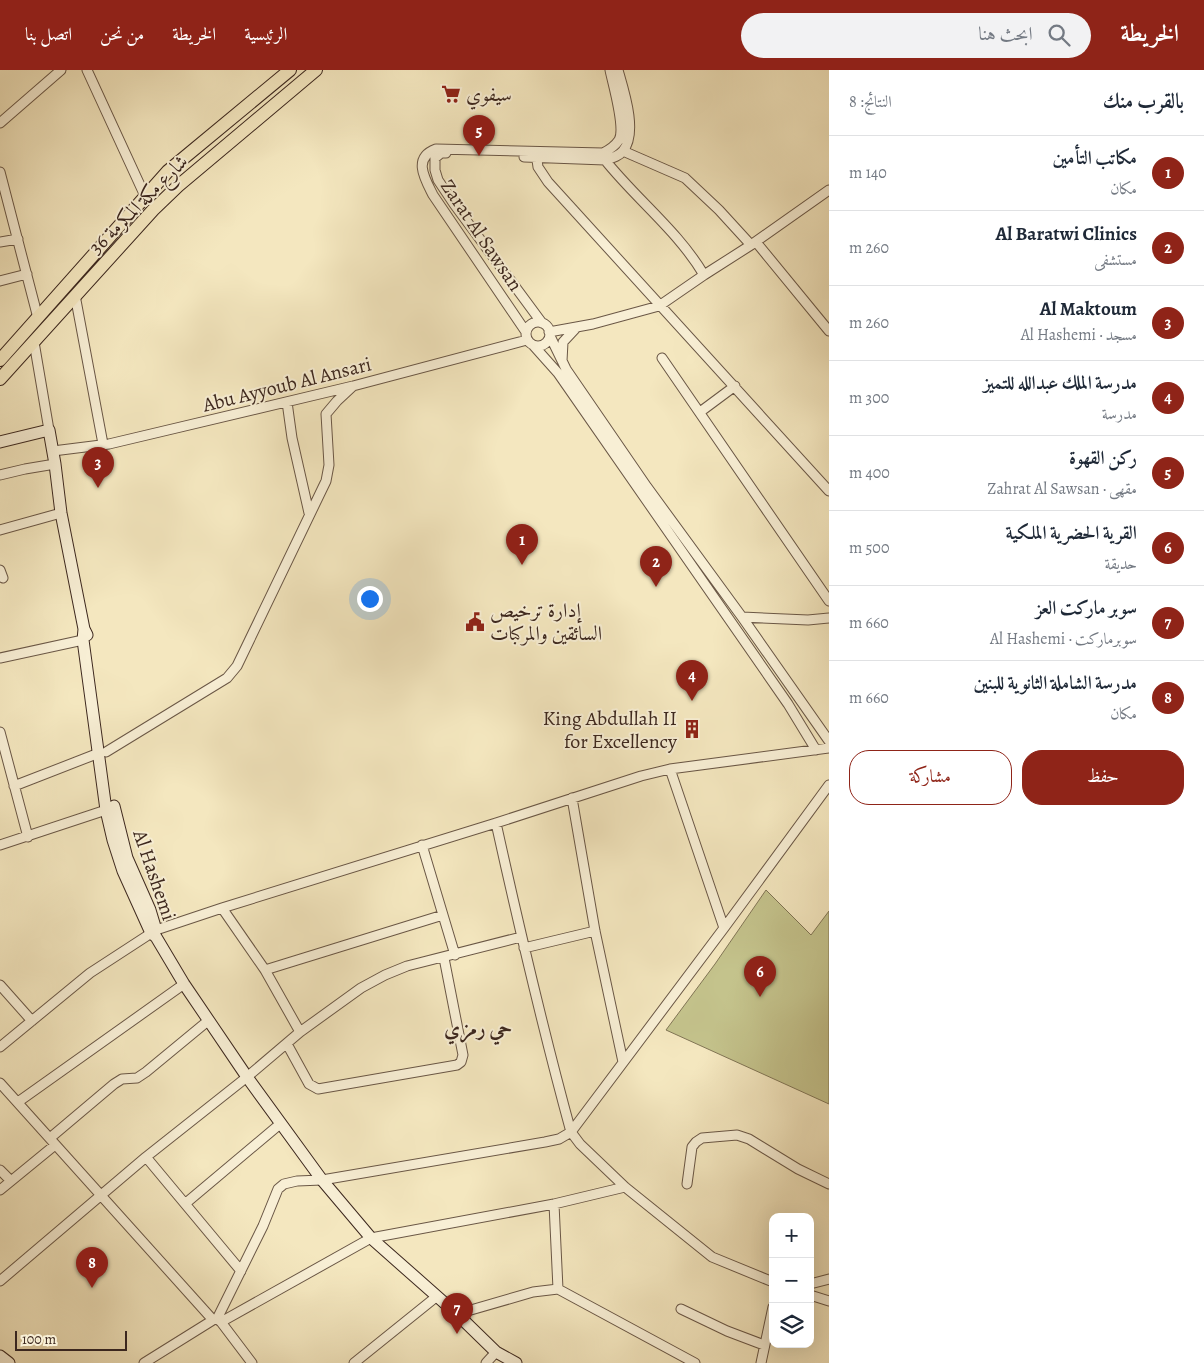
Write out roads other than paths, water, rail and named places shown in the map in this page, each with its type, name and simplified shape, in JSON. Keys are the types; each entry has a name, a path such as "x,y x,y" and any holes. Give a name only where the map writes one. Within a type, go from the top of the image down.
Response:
{"main road":[{"name":"شارع مكة المكرمة 36","path":"0,360 168,171 290,70"},
{"name":"شارع مكة المكرمة 36","path":"0,379 178,186 316,70"}],"street":[{"path":"0,124 61,70"},
{"path":"87,70 145,196"},
{"name":"Zarat Al Sawsan","path":"529,339 433,195 423,175 422,163 429,152 436,149 536,155 598,154 608,150 618,142 620,126 618,102 610,70"},
{"path":"618,70 629,120 628,142 624,150 617,156 606,160 536,155 441,153 435,158 434,163 438,180 542,323 546,325 562,364 647,487 742,617 829,741"},
{"path":"624,150 685,178 754,244 829,331"},
{"path":"536,155 538,167 548,182 829,491"},
{"path":"606,160 666,225 689,252 704,275"},
{"path":"0,172 3,197 18,239 38,318"},
{"path":"529,339 538,346 545,343 550,334 660,306 704,275 754,244 829,190"},
{"path":"0,242 18,239"},
{"path":"0,281 27,274"},
{"path":"75,296 103,444"},
{"path":"542,323 534,323 527,328 529,339 558,373 788,704 816,750"},
{"path":"562,364 563,342 577,327"},
{"name":"Abu Ayyoub Al Ansari","path":"53,451 109,444 353,386 529,339"},
{"path":"0,442 49,430 34,342"},
{"path":"662,358 829,601"},
{"path":"14,786 103,753 227,678 237,666 326,481 329,464 326,414 353,386"},
{"path":"700,412 734,386"},
{"path":"287,402 292,438 309,513"},
{"name":"Al Hashemi","path":"49,430 61,513 83,635 88,638 103,753 125,865"},
{"path":"0,475 55,464"},
{"path":"0,530 61,513"},
{"path":"742,617 808,620 829,618"},
{"path":"0,658 83,635"},
{"path":"0,732 28,837"},
{"path":"0,1047 90,973 154,933 222,908 641,776 670,769 829,748"},
{"name":"Al Hashemi","path":"103,753 106,810 125,865 154,933 184,984 280,1124 322,1180 371,1238 436,1297"},
{"path":"670,769 724,928"},
{"path":"217,1320 264,1226 278,1189 284,1184 297,1181 322,1180 545,1142 558,1139 571,1132 829,784"},
{"path":"572,798 595,931 623,1062"},
{"path":"0,845 106,810"},
{"path":"496,823 521,938 571,1132 580,1144 625,1187 712,1257 769,1280"},
{"path":"422,845 455,955"},
{"path":"222,908 264,970 300,1032"},
{"path":"264,970 443,915"},
{"path":"524,948 595,931"},
{"path":"0,1281 146,1157 248,1077 300,1032 372,981 407,966 521,938"},
{"path":"287,1044 309,1084 318,1089 457,1065 461,1062 463,1054 444,958"},
{"path":"18,1102 184,984"},
{"path":"0,987 32,1021"},
{"path":"0,1190 114,1084 122,1079 137,1078 146,1072 209,1020"},
{"path":"0,1083 101,1196 217,1320 252,1363"},
{"path":"186,1204 280,1124"},
{"path":"687,1184 692,1147 696,1142 702,1138 737,1135 749,1139 798,1169 829,1184"},
{"path":"146,1157 241,1271"},
{"path":"0,1170 11,1181"},
{"path":"144,1363 217,1320 371,1238 554,1204 625,1187"},
{"path":"554,1204 558,1289"},
{"path":"814,1283 829,1279"},
{"path":"457,1314 533,1292 558,1289 695,1363"},
{"path":"814,1296 829,1301"},
{"path":"354,1363 436,1297 457,1314 496,1352 516,1363"},
{"path":"681,1309 727,1331 764,1345"},
{"path":"760,1363 769,1323"},
{"path":"486,1363 496,1352"},
{"path":"0,1356 9,1363"}],"place":[{"name":"سيفوي","path":"451,94"},
{"name":"ركن القهوة","path":"479,156"},
{"name":"Al Maktoum","path":"98,488"},
{"name":"مكاتب التأمين","path":"522,565"},
{"name":"Al Baratwi Clinics","path":"656,587"},
{"name":"إدارة ترخيص السائقين والمركبات","path":"475,622"},
{"name":"مدرسة الملك عبدالله للتميز","path":"692,701"},
{"name":"King Abdullah II for Excellency","path":"692,729"},
{"name":"القرية الحضرية الملكية","path":"760,997"},
{"name":"مدرسة الشاملة الثانوية للبنين","path":"92,1288"},
{"name":"سوبر ماركت العز","path":"457,1334"}],"district":[{"name":"حي رمزي","path":"478,1028"}]}
